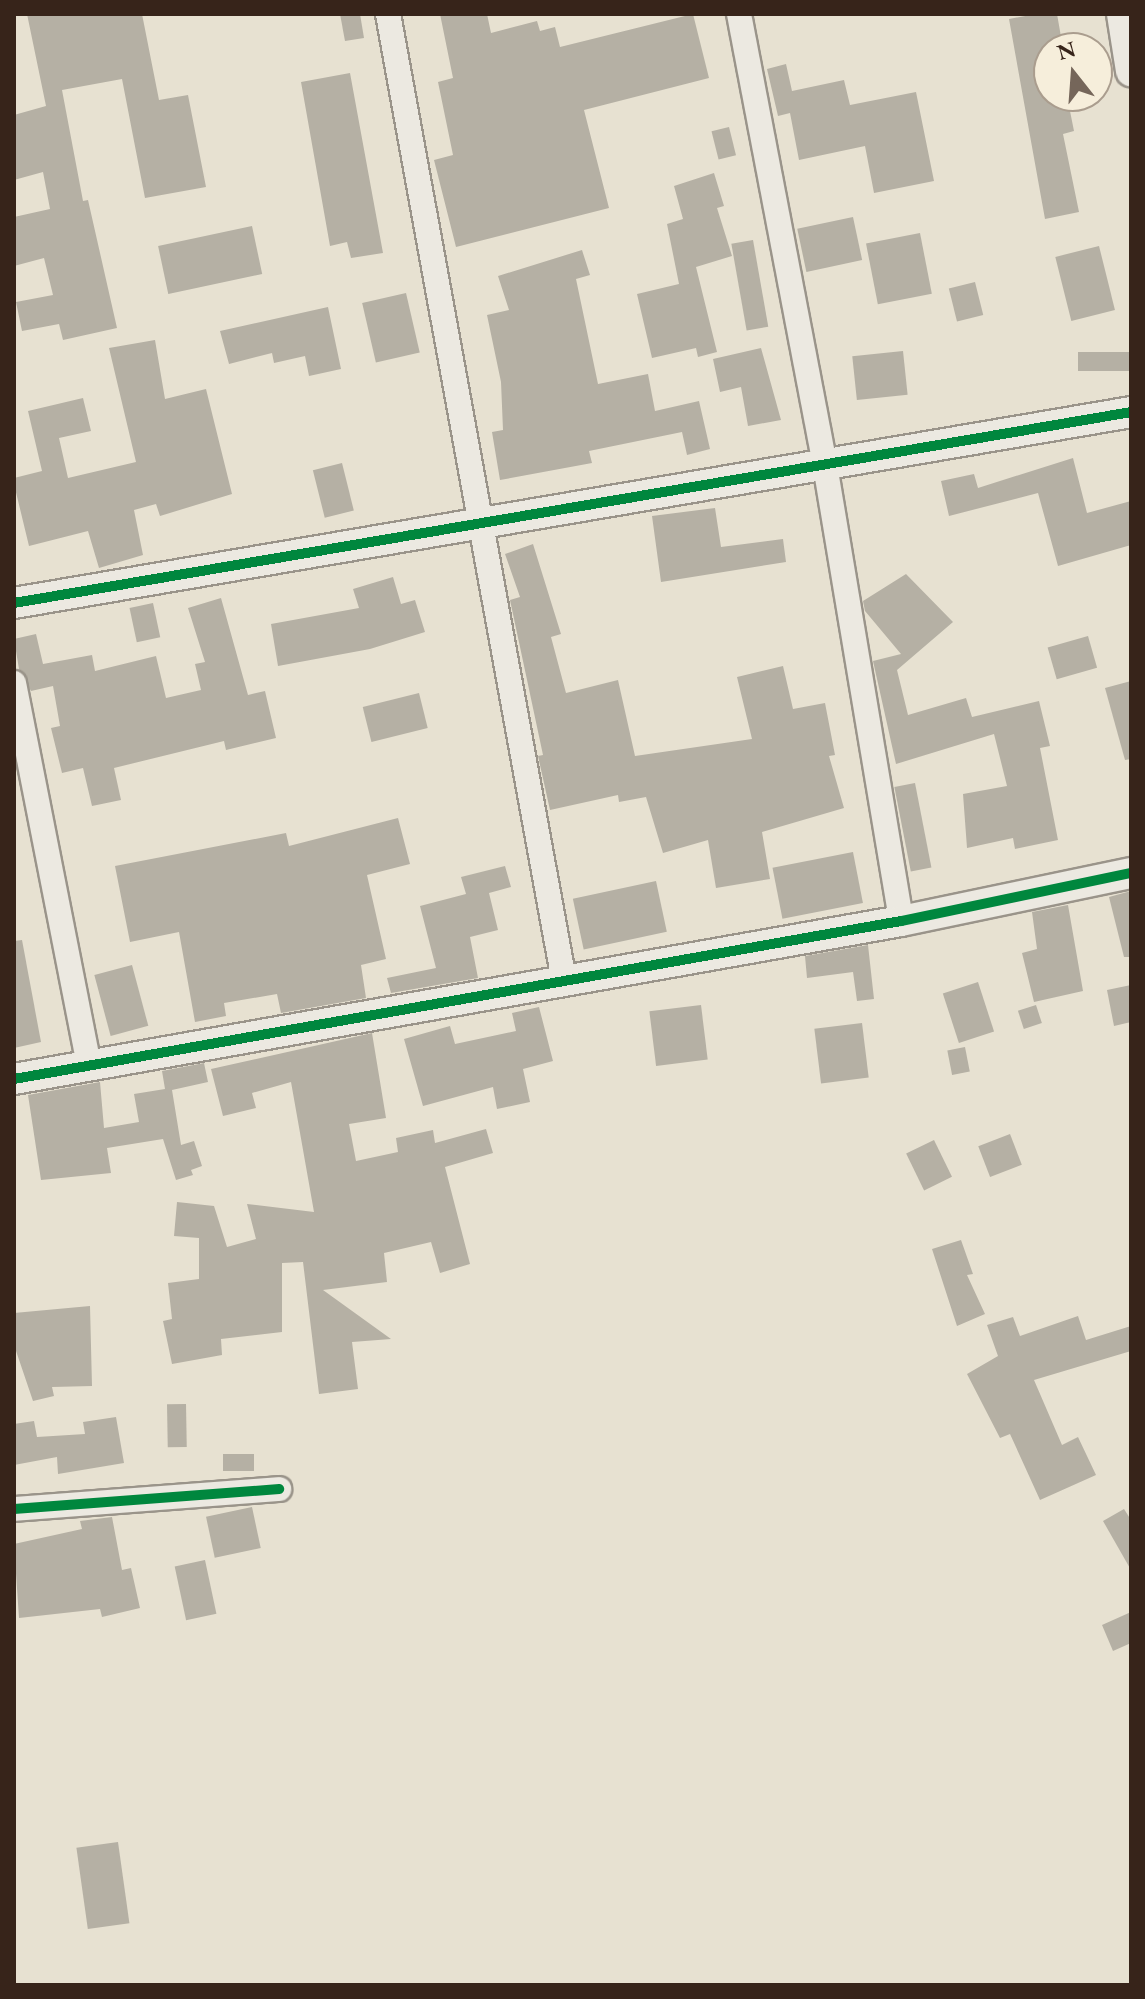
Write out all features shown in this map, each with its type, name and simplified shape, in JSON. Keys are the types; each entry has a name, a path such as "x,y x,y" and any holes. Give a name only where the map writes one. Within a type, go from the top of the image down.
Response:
{"street":[{"path":"388,14 564,981"},
{"path":"739,14 825,465 901,921"},
{"path":"1122,14 1131,71"},
{"path":"14,603 1131,412"},
{"path":"14,683 89,1065"},
{"path":"14,1079 901,921 1131,873"},
{"path":"14,1509 279,1489"}],"building":[{"path":"27,14 142,14 159,100 188,95 206,187 145,198 122,79 62,90 83,201 88,200 117,328 63,340 59,324 22,331 16,302 53,295 44,258 14,266 14,217 50,209 43,172 14,180 14,115 46,106"},
{"path":"340,14 360,14 364,38 345,41"},
{"path":"440,14 487,14 491,33 537,21 540,31 555,27 560,47 693,14 709,78 584,110 609,208 456,247 434,160 453,155 438,82 453,78"},
{"path":"1057,14 1060,32 1033,32 1033,112 1070,112 1074,131 1063,134 1079,212 1045,219 1009,19"},
{"path":"786,64 792,91 844,80 850,105 916,92 934,181 874,193 865,146 799,160 790,113 778,116 767,69"},
{"path":"350,73 383,253 351,258 347,242 330,246 301,82"},
{"path":"729,127 736,155 719,159 712,131"},
{"path":"714,173 724,206 717,208 732,256 696,267 717,352 698,357 696,348 652,358 637,294 679,284 667,224 683,219 674,186"},
{"path":"853,217 862,260 806,272 797,229"},
{"path":"252,226 262,274 168,294 158,246"},
{"path":"920,233 932,294 878,304 866,243"},
{"path":"753,240 768,327 747,330 731,244"},
{"path":"1099,246 1115,310 1071,321 1055,257"},
{"path":"582,250 590,275 576,279 598,384 648,374 655,411 699,401 710,449 687,455 682,432 589,451 592,463 500,480 492,432 503,430 501,382 487,315 509,310 498,276"},
{"path":"975,282 983,315 957,322 949,289"},
{"path":"406,293 420,352 376,363 362,303"},
{"path":"328,307 341,369 309,376 305,356 274,363 272,353 229,364 220,331"},
{"path":"155,340 165,399 206,389 232,494 160,516 156,504 134,510 143,555 99,568 88,531 29,546 14,484 14,478 42,471 28,411 83,398 91,431 59,438 68,478 136,462 109,348"},
{"path":"761,348 781,420 748,426 741,387 720,392 713,359"},
{"path":"903,351 908,395 857,400 852,356"},
{"path":"1078,352 1131,352 1131,371 1078,371"},
{"path":"1073,458 1087,513 1131,501 1131,545 1058,566 1038,493 949,516 941,481 974,474 978,488"},
{"path":"342,463 354,511 325,518 313,470"},
{"path":"715,508 721,547 783,539 786,562 661,582 652,516"},
{"path":"533,544 561,634 551,637 566,693 618,680 635,756 752,739 737,677 783,666 793,709 825,703 835,755 829,756 844,808 762,832 770,879 716,888 708,840 663,853 646,797 619,802 618,795 550,810 538,756 543,755 510,600 520,597 505,554"},
{"path":"906,574 953,622 897,670 908,715 966,698 972,717 1039,701 1050,746 1040,748 1058,840 1015,849 1013,838 967,848 963,794 1007,786 994,734 896,764 873,661 901,654 865,611 863,601"},
{"path":"393,577 401,604 415,600 425,632 370,649 278,666 271,624 359,608 353,589"},
{"path":"221,598 248,695 265,691 276,738 226,750 224,741 114,768 121,800 92,806 83,768 62,773 51,728 60,726 53,686 31,691 19,669 14,639 36,634 43,664 92,655 95,671 156,656 166,698 201,690 195,664 205,662 188,608"},
{"path":"153,603 160,637 137,642 130,608"},
{"path":"1088,636 1097,668 1057,679 1048,648"},
{"path":"1131,681 1131,759 1125,760 1105,688"},
{"path":"419,693 428,728 371,742 363,707"},
{"path":"915,783 931,867 911,871 894,787"},
{"path":"398,818 410,864 367,875 386,959 361,965 366,998 281,1013 277,994 224,1003 226,1016 195,1022 179,932 130,942 115,866 286,833 289,846"},
{"path":"853,852 863,903 782,919 773,868"},
{"path":"505,866 511,887 489,893 498,930 470,937 478,978 391,993 387,978 436,968 420,906 466,894 461,877"},
{"path":"656,881 667,932 584,950 573,899"},
{"path":"1131,891 1131,957 1124,957 1109,897"},
{"path":"1068,905 1083,991 1034,1002 1022,953 1037,949 1032,912"},
{"path":"22,940 41,1042 14,1048 14,941"},
{"path":"868,945 874,999 857,1001 853,972 807,978 805,956"},
{"path":"132,965 148,1026 111,1036 94,975"},
{"path":"978,982 994,1031 959,1043 943,993"},
{"path":"1131,985 1131,1022 1114,1026 1107,990"},
{"path":"701,1005 708,1060 656,1066 649,1011"},
{"path":"1036,1005 1042,1023 1024,1029 1018,1011"},
{"path":"539,1007 553,1061 523,1069 530,1102 497,1109 493,1087 423,1106 404,1039 450,1026 455,1044 516,1031 512,1013"},
{"path":"862,1023 869,1078 821,1083 814,1029"},
{"path":"372,1033 386,1118 349,1124 356,1161 398,1152 396,1138 433,1130 435,1143 486,1129 493,1153 445,1167 470,1264 440,1273 431,1242 384,1253 387,1282 323,1290 391,1339 352,1342 358,1389 319,1394 303,1262 282,1263 282,1332 221,1339 222,1355 172,1364 163,1321 172,1319 168,1283 199,1279 199,1238 174,1236 177,1202 214,1206 227,1247 256,1239 247,1204 314,1212 291,1082 252,1093 256,1108 223,1116 211,1069"},
{"path":"965,1047 970,1072 952,1075 947,1050"},
{"path":"204,1063 208,1082 172,1090 181,1145 194,1141 202,1166 191,1170 193,1175 176,1180 163,1139 107,1148 111,1173 41,1180 28,1095 100,1082 104,1128 139,1122 134,1094 165,1089 162,1071"},
{"path":"1010,1134 1022,1165 990,1177 978,1146"},
{"path":"934,1140 952,1177 924,1190 906,1154"},
{"path":"961,1240 973,1274 967,1275 985,1314 957,1326 932,1249"},
{"path":"90,1306 92,1386 52,1387 54,1396 33,1401 14,1345 14,1313"},
{"path":"1078,1316 1086,1340 1131,1326 1131,1351 1034,1380 1062,1445 1078,1437 1096,1475 1040,1500 1010,1434 1000,1438 967,1374 998,1356 987,1325 1013,1317 1020,1336"},
{"path":"167,1404 186,1404 187,1447 168,1447"},
{"path":"116,1417 124,1463 58,1474 57,1457 14,1465 14,1424 34,1421 37,1437 85,1434 83,1422"},
{"path":"223,1454 254,1454 254,1471 223,1471"},
{"path":"252,1507 261,1548 215,1558 206,1517"},
{"path":"1124,1509 1131,1520 1131,1570 1103,1521"},
{"path":"112,1517 122,1570 131,1568 140,1608 102,1617 100,1609 19,1618 14,1544 82,1529 80,1521"},
{"path":"205,1560 216,1614 186,1620 175,1566"},
{"path":"1131,1612 1131,1643 1113,1651 1102,1625"},
{"path":"118,1842 129,1923 88,1929 76,1848"}],"cycle path":[{"path":"14,603 1131,412"},
{"path":"14,1079 901,921 1131,873"},
{"path":"14,1509 279,1489"}]}
